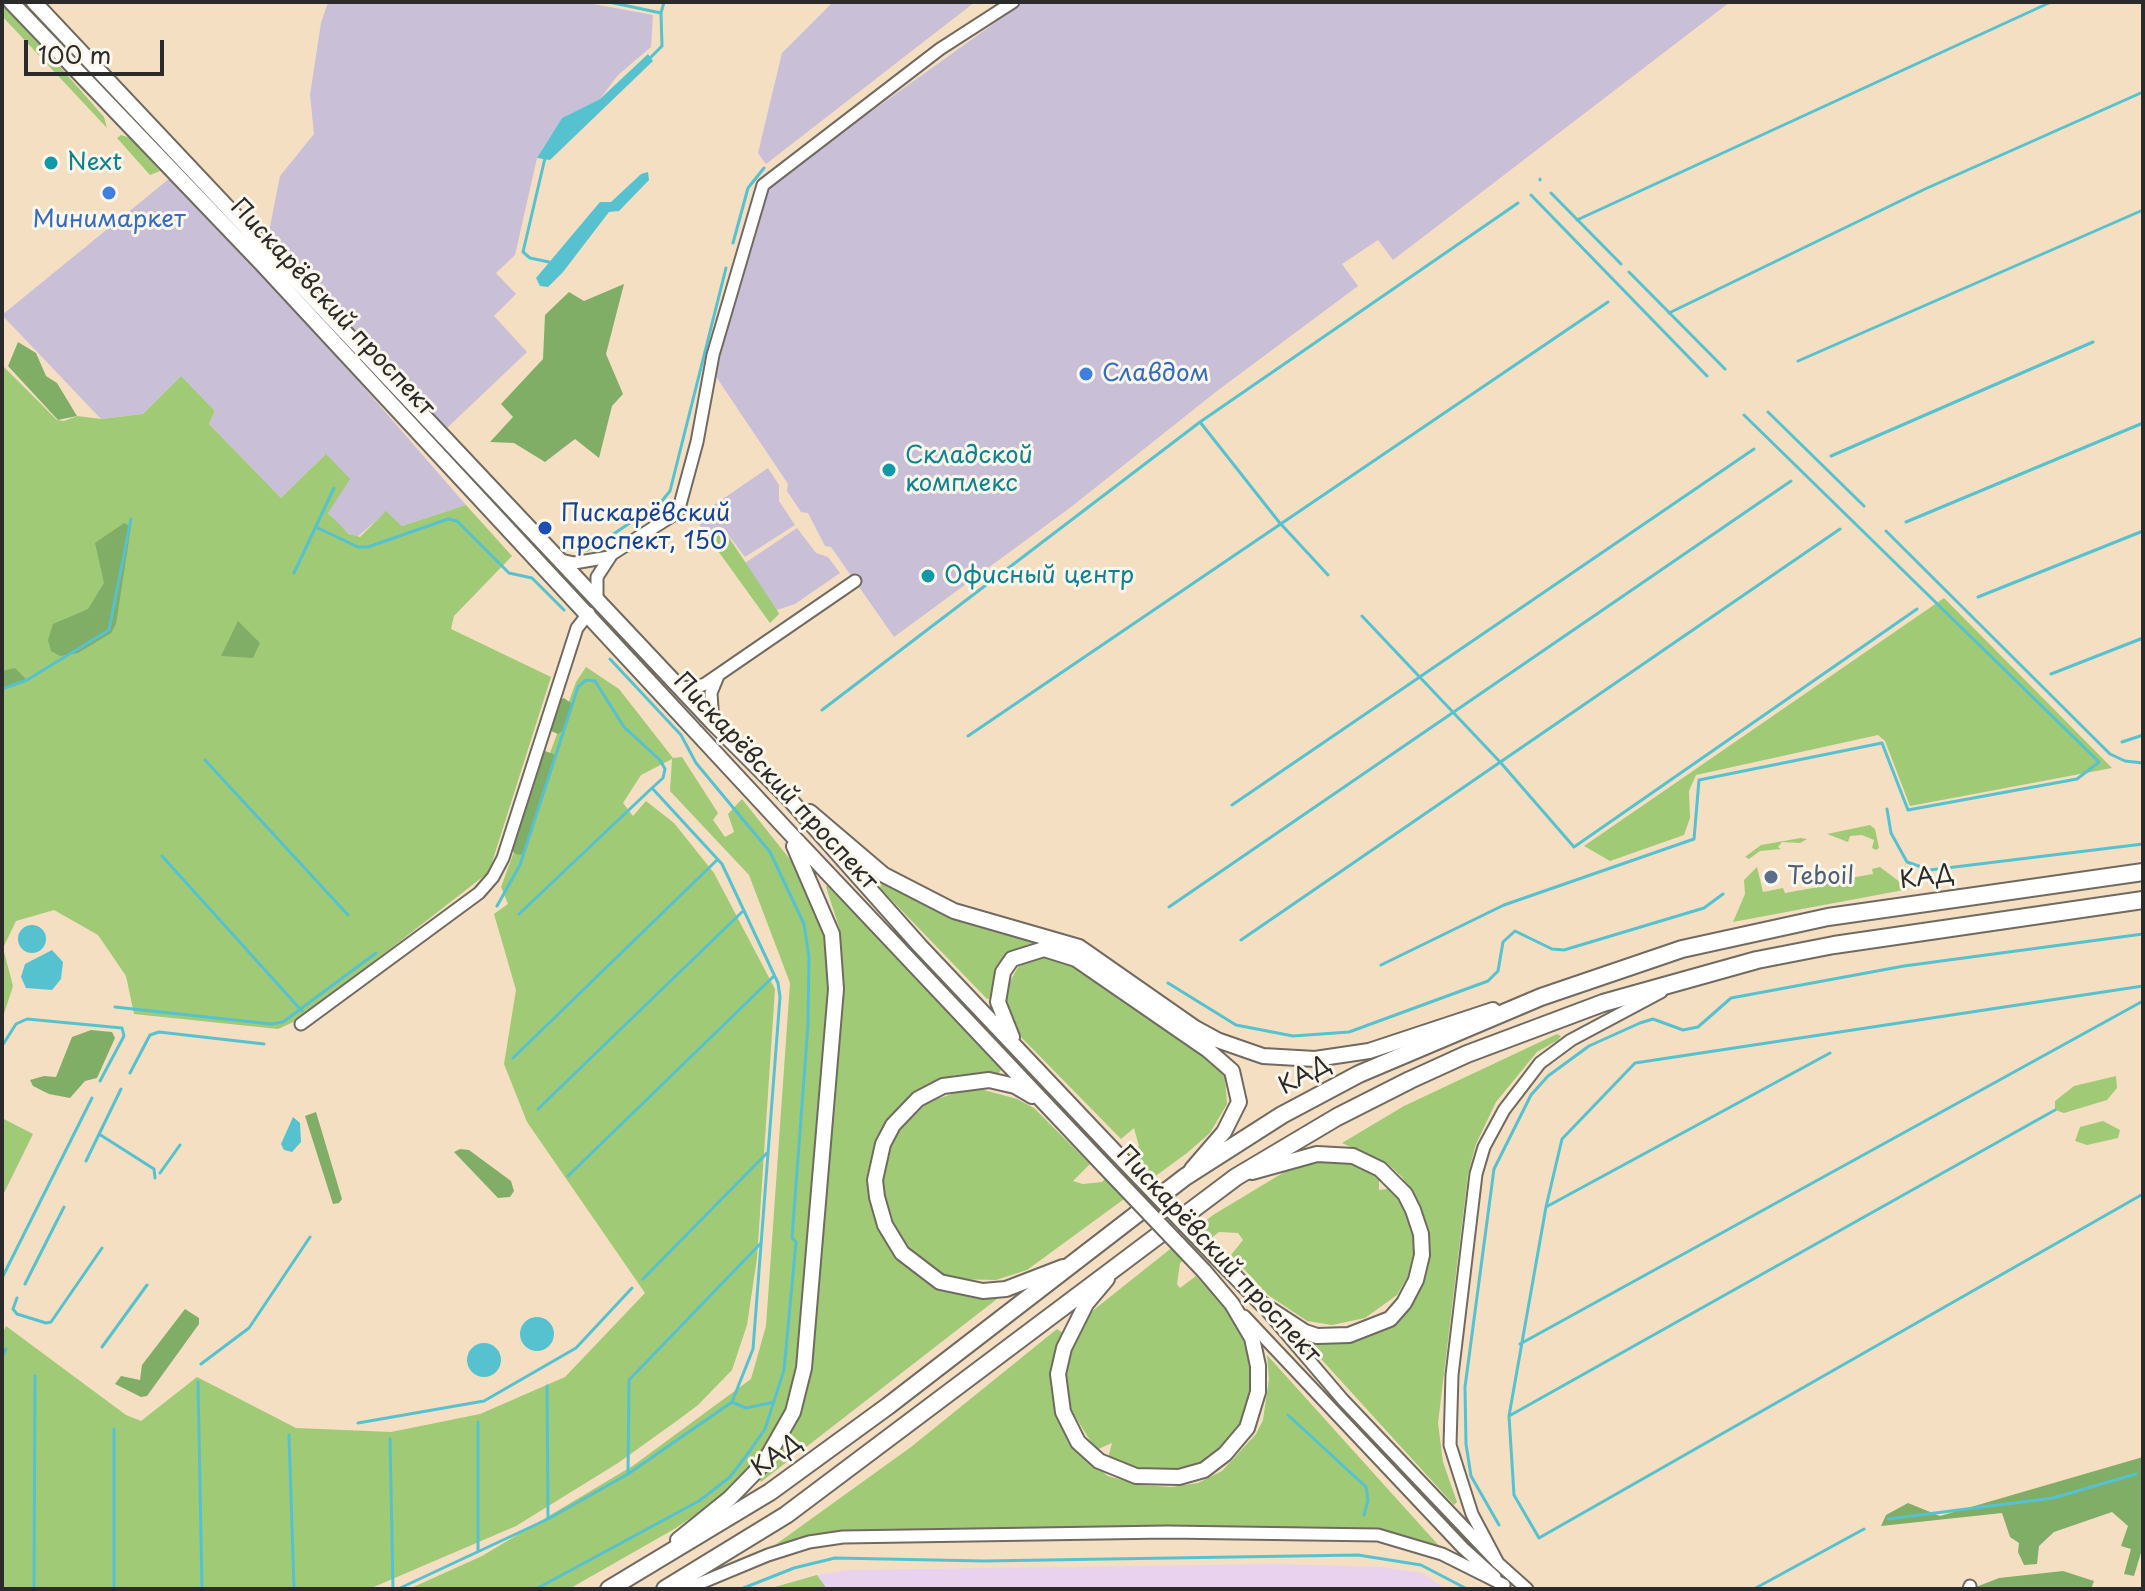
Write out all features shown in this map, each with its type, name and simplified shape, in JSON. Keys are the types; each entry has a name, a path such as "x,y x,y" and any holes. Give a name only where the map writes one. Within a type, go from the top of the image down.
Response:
{"highway":[{"name":"КАД","path":"609,1589 781,1483 888,1406 1185,1177 1282,1115 1359,1074 1541,997 1627,966 1753,932 1828,917 2143,872"},
{"path":"665,1589 786,1515 1236,1177 1337,1117 1467,1054 1603,1003 1757,960 1834,945 2143,900"}],"main road":[{"name":"Пискарёвский проспект","path":"11,2 589,613 785,828 1232,1304"},
{"name":"Пискарёвский проспект","path":"34,2 713,723 792,802 1022,1055 1262,1304"},
{"path":"792,802 814,814 884,875 954,911 1079,947 1195,1028 1217,1040 1263,1056 1315,1059 1369,1051 1541,997"},
{"path":"642,1570 730,1498 764,1463 793,1412 804,1368 836,989 832,934 812,881 785,828"},
{"path":"1022,1055 1002,1018 998,986 1012,959 1025,952 1044,949 1076,959 1208,1050 1232,1071 1239,1102 1224,1132 1185,1177"},
{"path":"1059,1118 1015,1086 989,1080 943,1086 918,1099 893,1125 878,1157 875,1180 890,1235 916,1266 940,1282 983,1291 1006,1289 1067,1265"},
{"path":"1236,1177 1317,1154 1353,1156 1391,1178 1413,1210 1421,1234 1422,1255 1416,1280 1390,1319 1370,1329 1333,1337 1317,1336 1305,1332 1262,1304"},
{"path":"1118,1266 1076,1321 1064,1348 1058,1374 1063,1412 1072,1433 1099,1461 1119,1472 1157,1478 1192,1474 1225,1454 1247,1428 1258,1392 1258,1366 1252,1338 1232,1304"}],"street":[{"path":"597,598 597,577 609,557 678,512 697,442 713,355 763,185 940,49 1013,2"},
{"path":"561,560 574,563 609,557"},
{"path":"680,687 694,688 718,676 855,581"},
{"path":"301,1024 479,893 493,877 503,858 577,628 589,613"},
{"path":"713,723 711,693 718,676"},
{"path":"1498,1563 1472,1514 1450,1445 1449,1411 1473,1196 1484,1147 1504,1110 1540,1063 1604,1021 1680,981"},
{"name":"Пискарёвский проспект","path":"1232,1304 1463,1548 1506,1587"},
{"name":"Пискарёвский проспект","path":"1262,1304 1343,1400 1498,1563 1527,1589"},
{"path":"686,1589 768,1555 809,1542 843,1537 1167,1532 1378,1535 1442,1554 1506,1587"}],"shaded area":[{"path":"328,2 582,2 653,15 651,47 618,75 600,99 562,118 537,158 515,255 496,273 516,294 494,316 527,352 447,428 268,237 280,176 314,134 310,95 321,23"},
{"path":"833,2 975,2 766,164 758,153 782,53"},
{"path":"1024,2 1730,2 1393,260 1378,240 1342,264 1358,286 1217,391 1071,507 894,637 831,547 825,546 808,513 801,512 787,491 788,484 715,375 765,192 855,123"},
{"path":"170,178 315,331 466,505 402,526 386,512 356,538 340,527 328,512 325,455 281,498 209,424 215,411 181,376 143,414 101,419 2,315"},
{"path":"768,468 779,485 779,501 795,525 745,557 723,528 708,537 695,518"},
{"path":"797,528 816,553 828,557 840,573 795,604 777,610 745,563"},
{"path":"1276,1564 1380,1567 1422,1573 1446,1589 768,1589 817,1575 849,1570"}],"green space":[{"path":"3,2 104,117 107,128 2,16"},
{"path":"121,135 130,138 160,171 150,175 117,138"},
{"path":"624,284 606,354 623,394 612,406 599,458 575,439 545,462 514,443 490,442 513,417 501,404 543,359 545,315 569,292 584,301"},
{"path":"18,342 36,353 46,376 57,383 77,416 58,420 8,366"},
{"path":"2,365 57,420 64,421 77,416 101,419 143,414 181,376 215,411 209,424 281,498 326,454 350,479 328,513 349,534 360,537 386,511 402,526 466,505 512,556 454,616 451,629 551,677 489,872 300,1019 278,1029 134,1014 126,976 98,935 54,910 16,921 3,948 13,986 2,1020"},
{"path":"124,523 131,527 116,624 111,633 78,653 60,656 51,651 48,640 53,624 88,609 104,583 95,543"},
{"path":"722,527 779,614 770,623 708,537"},
{"path":"1944,598 2112,768 1910,806 1885,741 1878,735 1696,775 1689,791 1690,818 1684,835 1610,861 1584,846"},
{"path":"238,621 260,643 253,658 221,656"},
{"path":"586,667 619,689 673,758 682,757 718,813 713,820 725,837 734,832 728,814 742,799 804,877 824,929 830,985 798,1365 789,1409 770,1442 750,1470 713,1503 676,1528 569,1589 409,1589 482,1556 634,1465 751,1379 766,1326 790,983 749,875 670,791 672,759 641,775 623,803 633,816 646,801 674,823 714,873 775,989 757,1258 747,1325 732,1370 698,1405 678,1420 618,1463 516,1526 369,1589 2,1589 2,1335 6,1326 126,1415 141,1421 197,1377 296,1428 391,1432 480,1414 565,1377 645,1293 527,1122 504,1064 516,990 494,914 508,904 501,887 576,682"},
{"path":"15,668 27,680 2,689 2,671"},
{"path":"564,698 572,704 564,730 558,734 551,731 550,724 558,701"},
{"path":"545,751 556,755 523,855 516,854 510,849 540,756"},
{"path":"1870,825 1875,829 1879,848 1876,850 1872,848 1874,840 1862,835 1850,836 1848,842 1827,834"},
{"path":"1801,838 1807,839 1800,843 1782,842 1778,847 1781,849 1760,851 1749,859 1745,857 1761,845"},
{"path":"1757,867 1763,892 1783,888 1785,893 1824,886 1824,878 1827,882 1839,880 1838,875 1849,873 1850,878 1873,874 1872,869 1880,867 1909,889 1733,922 1745,894 1744,880"},
{"path":"882,882 1037,940 1037,943 1017,949 1009,956 996,973 992,998 987,999 880,888"},
{"path":"829,883 1002,1068 999,1073 956,1075 913,1093 886,1121 875,1140 866,1180 877,1226 891,1250 911,1270 937,1287 997,1299 761,1482 759,1478 785,1444 799,1415 811,1372 844,987 840,930 826,887"},
{"path":"1038,956 1076,966 1209,1059 1225,1077 1227,1104 1210,1133 1187,1153 1027,1270 996,1280 953,1279 938,1273 903,1247 884,1214 882,1193 888,1151 896,1134 928,1102 973,1087 1017,1099 1034,1108 1090,1164 1073,1181 1083,1184 1102,1182 1139,1146 1134,1128 1121,1139 1017,1033 1006,1006 1006,989 1018,967"},
{"path":"91,1030 112,1032 115,1038 97,1078 85,1081 70,1098 49,1094 33,1086 30,1080 56,1077 72,1037"},
{"path":"1557,1034 1561,1036 1558,1040 1537,1052 1496,1102 1476,1144 1468,1174 1438,1423 1443,1462 1457,1502 1454,1505 1301,1337 1333,1339 1409,1304 1426,1228 1418,1202 1402,1177 1388,1164 1342,1143 1404,1106"},
{"path":"2116,1076 2117,1088 2107,1100 2064,1113 2055,1110 2055,1101 2074,1086"},
{"path":"316,1112 342,1199 339,1203 333,1204 305,1116"},
{"path":"2,1118 33,1134 2,1197"},
{"path":"2103,1121 2120,1130 2118,1138 2087,1145 2075,1141 2080,1127"},
{"path":"469,1150 511,1181 514,1191 510,1197 498,1198 454,1152"},
{"path":"1329,1158 1344,1159 1379,1174 1379,1190 1394,1188 1400,1196 1414,1231 1414,1250 1409,1274 1397,1295 1365,1318 1332,1325 1307,1321 1268,1295 1231,1255 1243,1240 1238,1233 1219,1232 1180,1263 1177,1284 1180,1288 1196,1276 1225,1307 1242,1337 1254,1377 1249,1414 1231,1440 1192,1468 1141,1471 1108,1458 1112,1443 1096,1450 1068,1405 1064,1369 1081,1320 1213,1215 1291,1168"},
{"path":"185,1309 199,1318 199,1324 147,1396 141,1397 115,1384 121,1376 140,1380 142,1365"},
{"path":"1057,1329 1063,1333 1051,1374 1056,1413 1079,1454 1108,1476 1139,1485 1172,1487 1198,1483 1222,1471 1256,1434 1263,1420 1269,1379 1267,1355 1441,1548 1386,1531 1334,1528 836,1532 775,1545 911,1447"},
{"path":"2143,1457 2143,1546 2134,1576 2124,1574 2131,1549 2121,1546 2128,1526 2112,1512 2054,1532 2039,1546 2037,1564 2024,1565 2018,1552 2019,1543 2010,1537 2002,1513 1881,1526 1886,1515 1908,1503 1940,1516"},
{"path":"2063,1571 2094,1581 2091,1589 1971,1589 1999,1578"},
{"path":"817,1575 827,1589 768,1589"}],"water":[{"path":"648,54 653,61 550,160 537,158 562,118 600,99"},
{"path":"648,172 649,180 619,211 609,212 563,272 548,287 540,286 536,278 600,202 611,202 641,174"},
{"path":"32,925 42,929 46,939 42,949 32,953 22,949 18,939 22,929"},
{"path":"52,950 63,962 61,979 52,990 26,988 21,977 25,964"},
{"path":"293,1117 300,1123 301,1142 292,1152 284,1150 281,1144"},
{"path":"537,1317 549,1322 554,1334 549,1346 537,1351 525,1346 520,1334 525,1322"},
{"path":"484,1343 496,1348 501,1360 496,1372 484,1377 472,1372 467,1360 472,1348"}],"waterway":[{"path":"609,2 661,13 664,2"},
{"path":"1577,220 2051,2"},
{"path":"649,59 662,46 661,13"},
{"path":"1669,313 1925,189 2143,92"},
{"path":"545,158 523,252 530,258 549,262"},
{"path":"733,243 748,188 764,168"},
{"path":"1551,193 1621,264"},
{"path":"1531,195 1707,376"},
{"path":"822,710 1200,422 1518,203"},
{"path":"1798,361 2143,210"},
{"path":"606,539 661,502 670,491 726,268"},
{"path":"1629,272 1725,369"},
{"path":"968,736 1608,302"},
{"path":"1831,456 2093,342"},
{"path":"1768,412 1864,506"},
{"path":"1381,965 1504,905 1694,839 1699,780 1882,743 1908,810 2077,779 2099,762 1744,415"},
{"path":"1200,422 1279,522 1328,575"},
{"path":"1906,522 2143,423"},
{"path":"1232,805 1754,449"},
{"path":"1169,907 1791,481"},
{"path":"294,573 334,488"},
{"path":"2,689 27,680 109,630 131,519"},
{"path":"316,527 358,547 368,547 448,519 457,521 509,573 532,578 564,610"},
{"path":"1241,940 1840,529"},
{"path":"1886,531 2110,754 2125,761 2143,763"},
{"path":"1978,597 2143,531"},
{"path":"575,547 587,550 595,546"},
{"path":"1362,616 1501,763 1574,847 1917,609"},
{"path":"2051,674 2143,638"},
{"path":"536,1589 699,1501 730,1477 749,1452 765,1429 784,1370 796,1242 792,1238 808,1025 809,957 804,924 770,852 696,763 681,735 610,659"},
{"path":"398,1589 548,1519 628,1474 732,1402 753,1349 780,997 778,983 722,864 652,788 663,778 665,769 660,760 624,727 595,681 586,680 578,687 520,865 497,906"},
{"path":"2122,742 2143,735"},
{"path":"205,760 348,915"},
{"path":"519,914 652,788"},
{"path":"1887,809 1891,833 1907,862 1930,870 2143,844"},
{"path":"162,856 302,1011"},
{"path":"513,1058 717,860"},
{"path":"1168,983 1236,1025 1293,1036 1349,1032 1488,981 1498,971 1503,942 1515,931 1552,949 1564,950 1704,908 1723,894"},
{"path":"538,1109 742,912"},
{"path":"1499,1525 1471,1476 1466,1444 1465,1387 1494,1169 1531,1095 1548,1076 1589,1046 1640,1023 1653,1019 1683,1030 1698,1027 1731,998 1904,966 2143,934"},
{"path":"115,1007 271,1024 283,1022 376,953"},
{"path":"568,1176 774,976"},
{"path":"2143,986 1635,1063 1562,1139 1546,1207 1509,1416 1514,1495 1539,1538 2143,1194"},
{"path":"1520,1344 2143,1001"},
{"path":"2,1046 16,1024 27,1019 122,1028 124,1036 100,1081"},
{"path":"130,1073 150,1035 159,1032 264,1044"},
{"path":"1546,1207 1830,1053"},
{"path":"86,1161 121,1089"},
{"path":"2,1278 92,1098"},
{"path":"1509,1416 2055,1110"},
{"path":"99,1134 154,1169 155,1178"},
{"path":"160,1173 180,1145"},
{"path":"643,1279 767,1153"},
{"path":"25,1284 64,1207"},
{"path":"201,1364 249,1328 310,1237"},
{"path":"628,1474 629,1380 761,1243"},
{"path":"17,1298 13,1309 17,1314 51,1322 102,1248"},
{"path":"102,1347 147,1285"},
{"path":"358,1423 484,1401 576,1348 632,1288"},
{"path":"2,1357 6,1349"},
{"path":"34,1589 35,1376"},
{"path":"198,1382 202,1589"},
{"path":"547,1386 548,1519"},
{"path":"732,1402 746,1408 774,1402"},
{"path":"1288,1415 1366,1487 1368,1500 1364,1515"},
{"path":"478,1422 478,1550"},
{"path":"114,1429 114,1589"},
{"path":"289,1435 294,1589"},
{"path":"390,1439 393,1589"},
{"path":"1888,1519 2053,1498 2136,1474"},
{"path":"1754,1589 1864,1529"},
{"path":"741,1589 794,1568 835,1558 984,1561 1358,1555 1421,1565 1467,1589"}],"place":[{"name":"Next","path":"51,163"},
{"name":"Минимаркет","path":"109,193"},
{"name":"Славдом","path":"1086,374"},
{"name":"Складской комплекс","path":"889,470"},
{"name":"Пискарёвский проспект, 150","path":"545,528"},
{"name":"Офисный центр","path":"928,576"},
{"name":"Teboil","path":"1771,877"}]}
